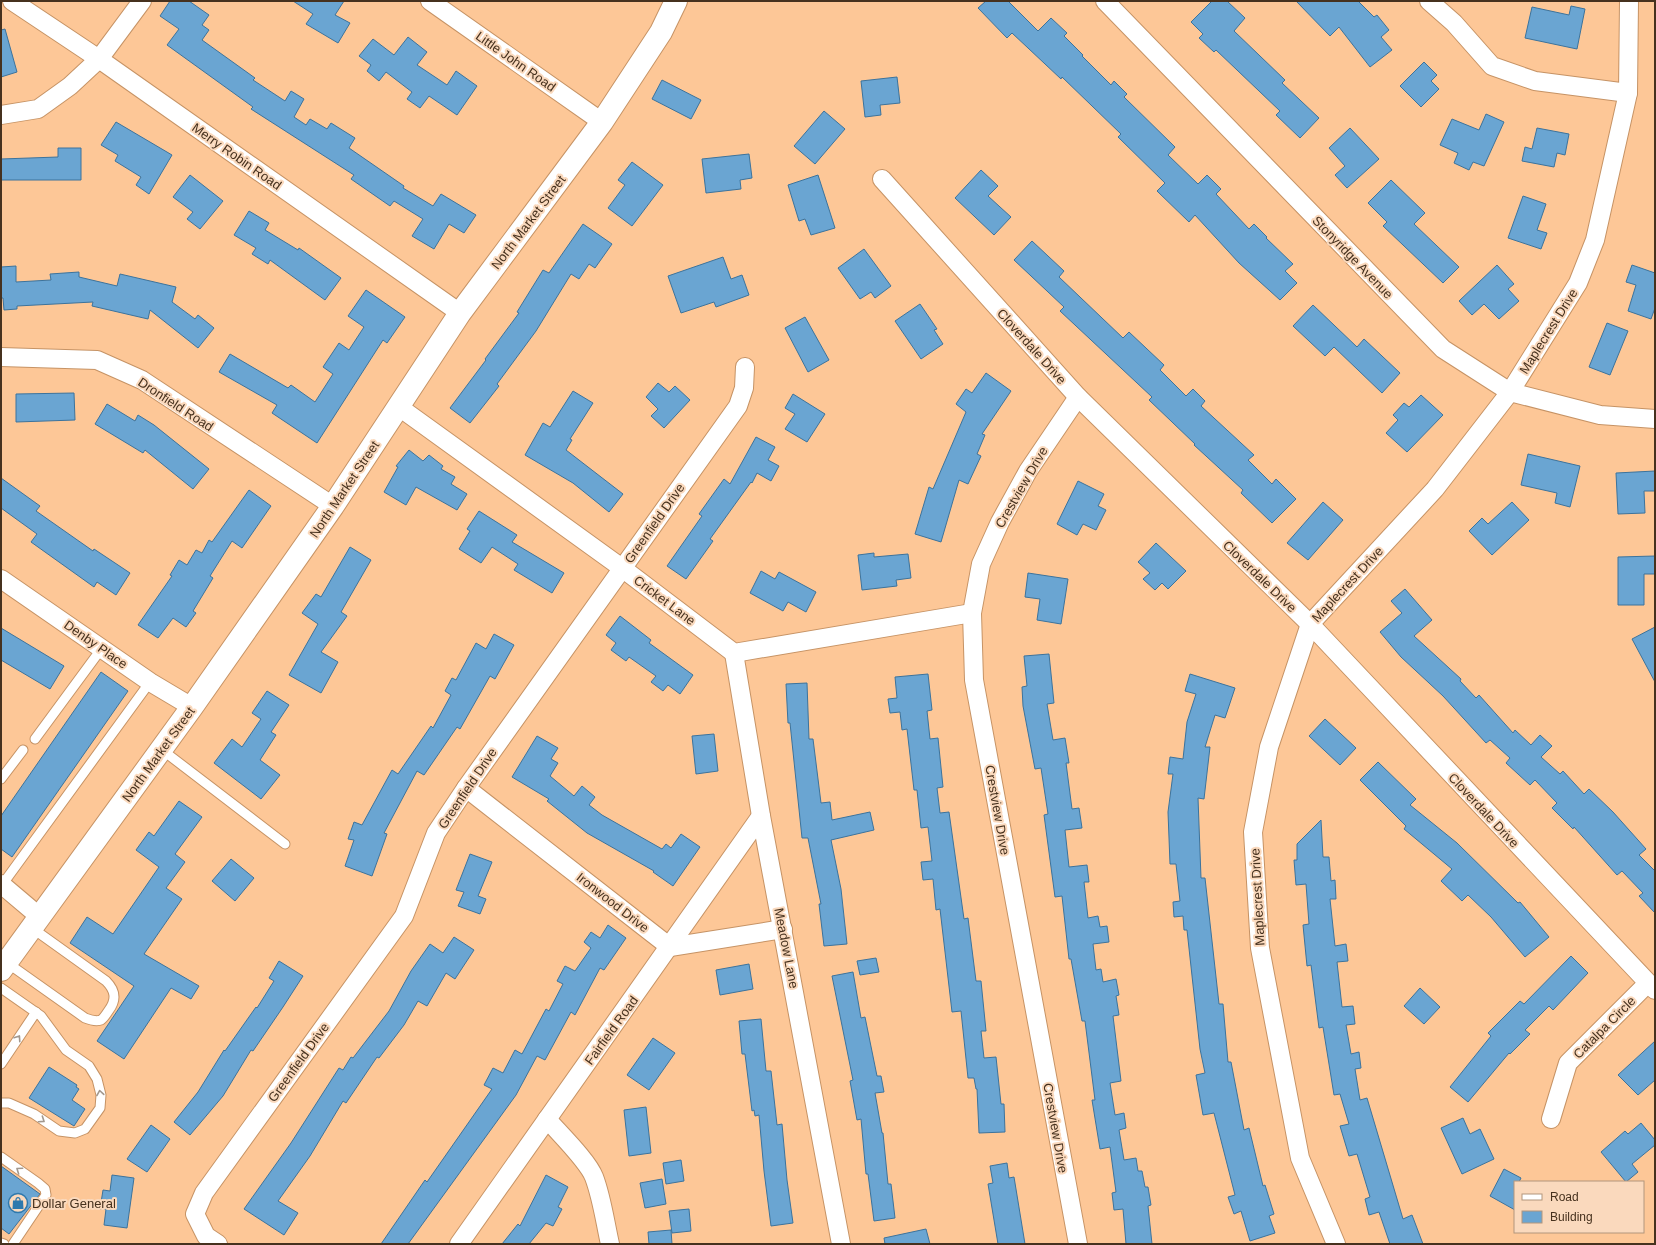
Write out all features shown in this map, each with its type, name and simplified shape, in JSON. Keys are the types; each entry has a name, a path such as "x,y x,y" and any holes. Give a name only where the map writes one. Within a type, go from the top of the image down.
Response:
{"street":[{"name":"Merry Robin Road","path":"12,1 100,60 460,313"},
{"path":"1,114 38,109 70,86 100,60 142,1"},
{"name":"Little John Road","path":"430,1 602,122"},
{"name":"North Market Street","path":"4,966 192,707 333,506 460,313 602,122 661,32 676,1"},
{"name":"Stonyridge Avenue","path":"1104,1 1443,349 1510,392 1600,415 1655,419"},
{"path":"1429,1 1454,24 1492,66 1535,81 1628,93"},
{"name":"Maplecrest Drive","path":"1336,1244 1300,1158 1260,948 1253,832 1269,747 1310,624 1435,490 1510,392 1578,284 1595,240 1628,93 1629,1"},
{"name":"Cloverdale Drive","path":"882,180 1078,397 1310,624 1651,987"},
{"name":"Dronfield Road","path":"1,357 97,360 142,380 333,506"},
{"name":"Greenfield Drive","path":"218,1244 206,1236 195,1214 204,1193 404,916 436,833 466,788 738,406 744,388 745,367"},
{"name":"Crestview Drive","path":"1078,397 1028,470 1000,522 981,564 972,612 974,680 1078,1244"},
{"name":"Cricket Lane","path":"399,407 622,568 734,653"},
{"name":"Denby Place","path":"1,579 150,682 192,707"},
{"path":"734,653 972,612"},
{"name":"Meadow Lane","path":"734,653 761,816 841,1244"},
{"name":"Ironwood Drive","path":"466,788 670,947"},
{"name":"Fairfield Road","path":"459,1244 761,816"},
{"path":"1,884 36,922"},
{"path":"670,947 783,929"},
{"name":"Catalpa Circle","path":"1551,1119 1568,1063 1651,987"},
{"path":"547,1119 579,1155 594,1176 610,1244"}],"lane":[{"path":"34,739 102,648"},
{"path":"1,884 150,682"},
{"path":"161,749 285,844"},
{"path":"1,779 23,750"},
{"path":"4,966 85,1018 93,1021 101,1020 106,1015 113,1005 115,998 112,987 36,922"},
{"path":"1,988 41,1016 66,1050 89,1066 97,1080 101,1095 100,1108 85,1129 75,1133 59,1131 34,1114 9,1103 1,1103"},
{"path":"1,1064 36,1012"},
{"path":"1,1157 38,1182 45,1189 46,1195 13,1244"}],"building":[{"path":"170,1 189,1 209,15 202,25 209,30 202,40 255,78 253,80 285,101 291,91 304,99 294,117 306,125 310,119 327,129 331,123 355,138 349,148 404,186 403,188 433,206 441,194 476,215 464,233 449,224 434,249 412,236 423,219 394,201 390,206 351,179 354,175 251,109 253,107 167,45 179,29 160,16"},
{"path":"293,1 344,1 335,15 350,23 338,43 306,24 313,14"},
{"path":"986,1 1008,1 1038,31 1051,18 1067,33 1064,36 1083,55 1082,56 1111,85 1114,81 1127,94 1124,97 1175,147 1168,155 1198,184 1207,175 1221,189 1216,194 1249,229 1254,224 1293,264 1285,271 1297,283 1280,300 1239,263 1195,215 1189,222 1157,191 1165,183 1118,137 1121,134 1062,77 1061,79 1012,33 1007,38 978,8"},
{"path":"1212,1 1227,1 1245,18 1234,31 1285,80 1282,83 1319,118 1300,138 1276,115 1280,111 1216,50 1214,52 1199,38 1203,34 1191,22"},
{"path":"1296,1 1358,1 1374,17 1377,15 1389,30 1381,37 1392,50 1370,67 1339,27 1330,36"},
{"path":"1571,6 1585,9 1577,49 1525,38 1532,7 1569,15"},
{"path":"5,29 17,72 1,77 1,30"},
{"path":"408,37 427,52 417,65 447,85 456,71 477,86 457,115 429,96 420,108 407,99 412,92 386,72 379,81 367,71 371,65 359,56 373,39 394,55"},
{"path":"1424,62 1437,75 1431,81 1439,89 1421,107 1400,86"},
{"path":"897,77 900,103 880,105 881,115 865,117 861,81"},
{"path":"662,80 701,100 691,119 652,99"},
{"path":"824,111 845,129 815,164 794,146"},
{"path":"1486,114 1504,122 1484,166 1473,162 1469,170 1454,163 1458,153 1440,145 1452,119 1479,130"},
{"path":"116,122 172,155 149,194 136,185 141,177 115,161 118,155 101,145"},
{"path":"1350,128 1379,159 1347,188 1335,175 1345,166 1329,148"},
{"path":"1537,128 1569,134 1565,155 1557,153 1554,167 1522,161 1525,147 1532,149"},
{"path":"58,148 81,148 81,180 1,180 1,159 58,157"},
{"path":"749,154 752,178 740,180 741,189 706,193 702,159"},
{"path":"632,162 663,185 632,226 608,208 625,185 618,180"},
{"path":"981,170 998,186 988,196 1011,217 994,235 955,198"},
{"path":"190,175 223,201 200,229 187,219 193,212 173,197"},
{"path":"818,175 835,228 811,235 805,219 799,221 788,185"},
{"path":"1391,180 1425,213 1414,224 1459,267 1443,283 1383,226 1387,222 1368,203"},
{"path":"1523,196 1546,204 1537,230 1547,233 1541,249 1508,238"},
{"path":"249,211 269,223 265,230 298,250 299,248 341,278 325,300 270,260 268,264 252,254 256,248 234,235"},
{"path":"583,224 612,244 595,268 589,264 579,279 571,274 536,331 497,384 499,386 470,423 450,408 519,313 517,312 543,270 549,273"},
{"path":"1032,241 1064,271 1059,277 1123,338 1129,332 1164,365 1160,370 1186,396 1193,389 1205,401 1201,406 1254,455 1248,460 1272,484 1276,479 1296,499 1272,523 1241,493 1243,490 1194,445 1195,444 1149,400 1152,397 1060,311 1064,307 1014,260"},
{"path":"864,249 891,286 875,298 871,292 860,299 838,268"},
{"path":"723,257 731,279 742,275 749,295 716,307 714,302 681,313 668,276"},
{"path":"1497,265 1514,284 1508,289 1519,301 1499,319 1484,304 1472,315 1459,301"},
{"path":"1632,265 1655,273 1655,308 1651,319 1628,311 1636,285 1626,282"},
{"path":"16,266 16,282 51,280 50,274 79,272 79,277 117,286 120,274 176,287 172,302 195,319 198,315 214,328 198,348 150,310 148,319 92,306 93,302 17,306 17,309 4,310 3,298 1,298 1,267"},
{"path":"366,290 405,317 387,343 383,340 317,443 272,413 277,405 219,372 230,354 288,388 291,385 315,402 333,374 323,367 339,343 349,350 364,327 348,316"},
{"path":"920,304 937,329 934,330 943,344 921,359 895,321"},
{"path":"1313,305 1357,347 1364,339 1400,373 1382,393 1334,347 1325,356 1293,326"},
{"path":"805,317 829,360 808,372 785,328"},
{"path":"1607,323 1628,331 1610,375 1589,367"},
{"path":"986,373 1011,391 982,434 985,435 977,454 981,456 968,484 959,480 941,542 915,534 929,487 933,489 966,412 956,404 966,389 972,393"},
{"path":"658,383 669,392 675,386 690,400 664,428 651,416 658,409 646,397"},
{"path":"573,391 593,403 570,439 572,440 566,450 623,494 609,512 573,483 525,455 543,423 550,427"},
{"path":"74,393 75,420 16,422 16,394"},
{"path":"793,394 825,414 807,442 785,429 795,414 785,408"},
{"path":"1421,395 1443,415 1407,452 1386,433 1398,420 1393,415 1404,403 1409,407"},
{"path":"107,404 135,421 138,415 154,425 209,469 193,489 145,450 143,453 95,424"},
{"path":"756,437 775,447 768,460 779,466 771,481 757,473 752,483 751,482 710,539 713,541 686,579 667,566 702,516 699,514 724,479 730,484"},
{"path":"409,450 423,461 429,455 443,466 441,469 455,477 451,484 467,494 457,510 416,487 406,505 384,492 398,467 396,466"},
{"path":"1528,454 1580,466 1570,507 1555,503 1557,493 1521,485"},
{"path":"1655,471 1655,491 1644,491 1645,513 1618,514 1616,473"},
{"path":"1,478 40,506 36,511 93,551 94,549 130,573 116,595 97,582 94,587 31,542 37,534 1,508"},
{"path":"1078,481 1104,494 1098,506 1106,510 1096,530 1083,524 1077,535 1057,524"},
{"path":"249,490 271,506 242,548 232,541 210,576 213,578 193,611 196,613 186,627 173,618 158,638 138,625 172,576 170,575 179,560 187,565 196,550 202,553 209,540 212,542"},
{"path":"1323,502 1343,520 1308,560 1287,543"},
{"path":"1512,502 1529,520 1492,555 1469,531 1482,518 1488,524"},
{"path":"479,511 517,535 512,542 564,573 552,593 514,570 518,564 492,547 481,563 459,549 470,531 467,529"},
{"path":"1156,543 1186,571 1168,589 1162,583 1155,590 1143,579 1150,573 1138,562"},
{"path":"350,547 371,560 341,612 347,616 321,652 338,662 321,693 289,675 318,624 302,613 316,594 321,597"},
{"path":"874,553 874,557 908,554 911,578 896,580 897,586 862,590 858,555"},
{"path":"1655,556 1655,574 1644,574 1644,605 1618,605 1618,557"},
{"path":"761,571 775,579 779,572 816,592 806,612 788,602 783,611 750,593"},
{"path":"1028,573 1068,579 1061,624 1037,620 1040,599 1025,597"},
{"path":"1405,589 1432,620 1414,636 1461,679 1460,681 1476,698 1479,695 1513,733 1515,730 1531,745 1540,735 1552,746 1541,757 1560,774 1563,771 1584,794 1589,789 1613,812 1646,849 1639,855 1655,871 1655,913 1639,896 1643,893 1622,871 1617,875 1574,827 1573,829 1552,808 1557,803 1535,780 1530,785 1506,763 1510,758 1490,740 1486,743 1443,696 1401,657 1380,632 1402,613 1391,601"},
{"path":"620,616 651,640 649,643 693,675 680,694 668,685 663,691 651,682 656,676 629,657 626,661 611,650 616,643 606,635"},
{"path":"1655,627 1655,682 1632,639"},
{"path":"1,628 64,666 50,689 1,660"},
{"path":"494,634 514,645 495,679 490,676 460,729 457,727 424,775 417,771 384,833 387,834 372,876 345,866 354,840 348,839 354,822 362,825 392,770 398,774 431,726 433,728 451,695 445,691 452,678 456,680 476,643 486,649"},
{"path":"1049,654 1054,703 1047,704 1053,740 1065,738 1069,763 1066,763 1072,809 1079,808 1082,828 1065,830 1069,867 1087,865 1089,882 1084,882 1088,918 1098,916 1100,927 1107,926 1109,942 1093,944 1096,970 1101,969 1103,982 1116,979 1119,995 1116,996 1119,1015 1113,1016 1121,1081 1110,1083 1115,1115 1124,1113 1126,1128 1119,1130 1124,1160 1136,1158 1138,1171 1142,1171 1145,1187 1148,1187 1151,1205 1148,1206 1152,1244 1126,1244 1123,1209 1114,1210 1112,1193 1116,1192 1110,1147 1100,1149 1092,1100 1095,1100 1085,1021 1082,1021 1071,959 1069,959 1062,896 1055,897 1044,815 1048,814 1041,768 1035,769 1023,706 1022,687 1027,686 1024,656"},
{"path":"101,672 128,691 12,857 1,849 1,816"},
{"path":"928,674 932,710 927,711 930,739 938,738 943,787 937,788 940,813 949,812 964,919 968,918 976,981 981,981 986,1031 981,1031 984,1058 996,1057 1001,1104 1004,1104 1005,1132 979,1133 977,1089 974,1078 968,1078 961,1011 952,1012 940,909 936,910 933,879 923,880 921,862 932,861 928,827 921,828 917,790 914,790 907,729 902,730 900,712 890,713 888,699 897,698 895,677"},
{"path":"1190,674 1235,688 1225,718 1215,715 1205,747 1210,747 1204,799 1198,798 1201,878 1205,878 1219,1004 1223,1004 1228,1062 1231,1062 1244,1130 1249,1128 1263,1186 1265,1185 1274,1214 1269,1216 1275,1233 1250,1241 1241,1211 1234,1214 1228,1197 1235,1195 1214,1113 1203,1115 1196,1075 1205,1073 1200,1049 1187,930 1184,930 1183,916 1174,917 1173,902 1180,901 1176,864 1170,864 1168,812 1173,774 1168,774 1170,757 1183,759 1187,722 1196,694 1185,691"},
{"path":"807,683 809,739 813,739 821,803 830,802 832,820 870,812 874,830 831,840 841,889 847,944 824,946 819,904 821,904 808,838 802,838 790,723 788,723 786,684"},
{"path":"267,691 289,705 271,732 276,735 260,760 280,775 261,799 214,763 232,739 242,747 261,719 252,713"},
{"path":"1325,719 1356,748 1340,765 1309,736"},
{"path":"714,734 718,771 696,774 692,736"},
{"path":"537,736 558,748 551,759 558,763 550,776 574,796 582,786 595,797 589,805 602,815 662,849 666,844 671,848 681,834 700,847 673,886 653,872 654,871 587,833 547,801 549,799 512,777"},
{"path":"1378,762 1416,799 1410,805 1457,843 1518,903 1520,902 1549,937 1525,957 1491,917 1468,895 1462,901 1441,881 1452,869 1404,829 1406,826 1360,780"},
{"path":"179,801 202,817 175,854 185,862 166,888 182,899 144,954 199,986 191,999 171,988 124,1059 97,1041 134,986 70,943 87,917 113,934 159,867 136,850 149,832 154,836"},
{"path":"1321,820 1323,857 1329,857 1331,881 1335,880 1336,899 1330,899 1335,946 1346,944 1348,961 1337,962 1342,1007 1353,1006 1355,1024 1346,1025 1351,1054 1359,1052 1361,1068 1355,1069 1360,1100 1367,1098 1403,1219 1412,1215 1423,1244 1390,1244 1379,1212 1369,1215 1365,1199 1370,1197 1357,1154 1349,1156 1340,1126 1349,1124 1340,1094 1334,1095 1323,1027 1319,1028 1311,965 1307,966 1303,925 1309,924 1306,884 1296,885 1294,860 1297,860 1297,844"},
{"path":"470,854 492,862 478,896 486,899 480,914 458,906 464,892 456,890"},
{"path":"231,859 254,878 235,901 212,881"},
{"path":"608,925 626,938 604,970 600,968 575,1015 571,1012 545,1060 537,1056 516,1095 408,1244 381,1244 425,1180 427,1182 492,1089 484,1085 493,1068 503,1073 515,1050 522,1054 546,1009 549,1011 563,984 557,981 565,966 575,971 591,948 584,942 591,932 600,938"},
{"path":"454,937 474,950 455,979 446,973 427,1006 418,1001 404,1025 379,1058 377,1057 346,1103 343,1101 310,1156 278,1201 298,1213 284,1235 244,1209 291,1143 339,1068 343,1070 351,1057 353,1058 389,1011 411,971 430,944 443,953"},
{"path":"1571,956 1588,973 1553,1010 1549,1006 1525,1030 1530,1034 1510,1054 1509,1053 1468,1102 1450,1087 1491,1036 1488,1033 1520,1001 1524,1004"},
{"path":"876,958 879,972 860,975 857,961"},
{"path":"279,961 303,976 253,1051 251,1050 223,1096 190,1135 174,1122 198,1092 224,1050 225,1051 256,1007 257,1008 274,981 269,978"},
{"path":"749,964 753,989 720,995 716,970"},
{"path":"853,972 861,1018 865,1017 877,1076 881,1076 884,1092 875,1093 883,1133 888,1184 891,1184 895,1218 874,1221 868,1174 866,1174 861,1119 857,1120 850,1081 853,1080 832,976"},
{"path":"1420,988 1440,1007 1424,1024 1404,1006"},
{"path":"761,1019 766,1071 771,1071 777,1125 782,1124 787,1180 793,1223 771,1226 759,1115 755,1116 754,1110 752,1111 745,1054 742,1054 739,1021"},
{"path":"653,1038 675,1053 649,1090 627,1075"},
{"path":"1655,1041 1655,1080 1638,1095 1618,1075"},
{"path":"49,1067 77,1085 76,1087 79,1089 72,1100 85,1109 74,1126 29,1098"},
{"path":"646,1107 651,1153 629,1156 624,1110"},
{"path":"1463,1118 1470,1134 1480,1129 1494,1159 1462,1174 1441,1128"},
{"path":"1641,1123 1655,1140 1655,1145 1632,1164 1638,1172 1625,1181 1601,1152 1625,1131 1628,1134"},
{"path":"151,1125 170,1139 147,1172 127,1159"},
{"path":"681,1160 684,1181 666,1184 663,1163"},
{"path":"1007,1163 1009,1178 1014,1177 1025,1244 998,1244 988,1184 993,1183 990,1166"},
{"name":"Dollar General","path":"1,1166 40,1194 9,1234 1,1228"},
{"path":"1504,1169 1521,1178 1520,1181 1514,1181 1514,1209 1490,1196"},
{"path":"112,1175 134,1178 127,1228 104,1225 106,1209 100,1209 103,1190 110,1191"},
{"path":"546,1175 568,1187 558,1207 562,1209 553,1226 546,1223 529,1244 502,1244 518,1224 520,1226"},
{"path":"662,1179 666,1204 645,1208 640,1183"},
{"path":"689,1209 691,1231 672,1233 669,1211"},
{"path":"926,1229 930,1244 885,1244 884,1238"},
{"path":"671,1230 672,1244 649,1244 648,1232"}],"place":[{"name":"Dollar General","path":"18,1203"}]}
